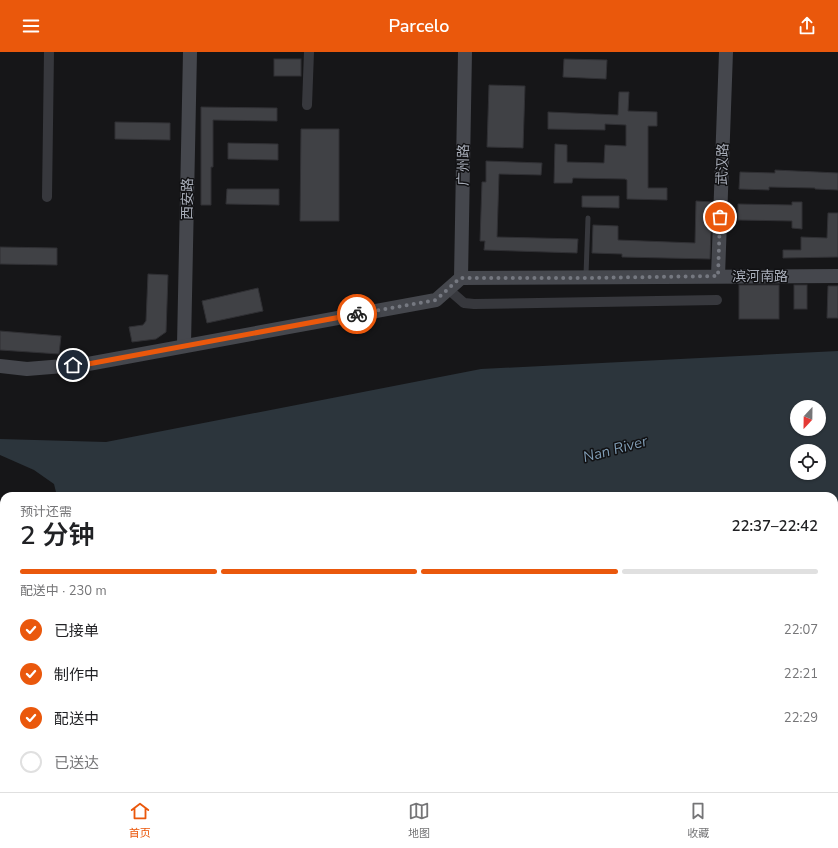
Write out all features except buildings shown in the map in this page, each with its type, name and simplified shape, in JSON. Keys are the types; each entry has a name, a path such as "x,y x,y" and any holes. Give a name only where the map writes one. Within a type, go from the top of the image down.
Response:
{"main road":[{"name":"西安路","path":"184,345 190,52"},
{"name":"广州路","path":"460,278 465,52"},
{"name":"武汉路","path":"718,276 726,52"},
{"name":"滨河南路","path":"460,278 838,276"},
{"path":"0,366 27,369 88,364 184,345 436,300 460,278"}],"street":[{"path":"47,197 48,52"},
{"path":"307,104 309,52"},
{"path":"448,289 464,302 474,304 717,300"}],"lane":[{"path":"586,278 588,218"}],"water":[{"name":"Nan River","path":"838,351 838,492 56,492 54,484 34,470 0,455 0,439 106,442 481,369"}],"way so far":[{"path":"357,314 436,300 460,278 718,276 720,217"}],"route":[{"path":"73,365 88,364 357,314"}]}
